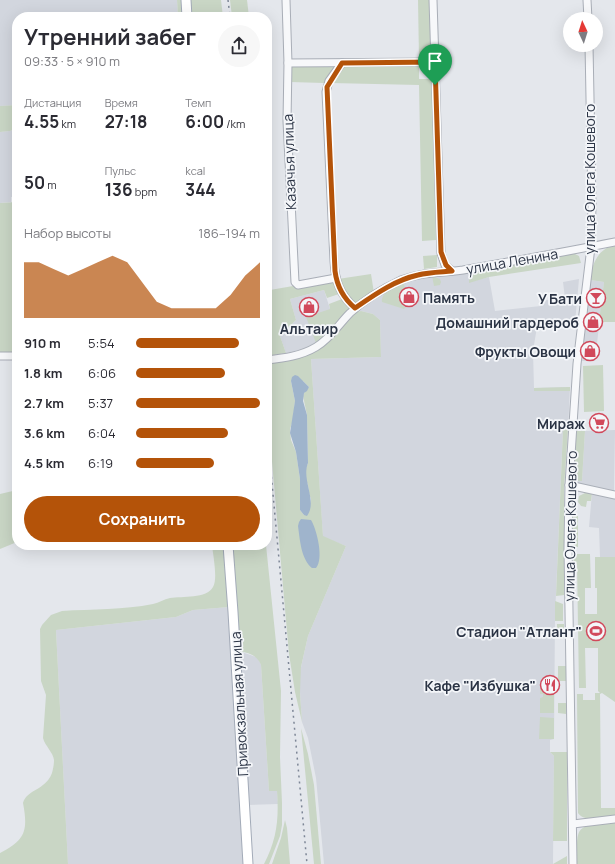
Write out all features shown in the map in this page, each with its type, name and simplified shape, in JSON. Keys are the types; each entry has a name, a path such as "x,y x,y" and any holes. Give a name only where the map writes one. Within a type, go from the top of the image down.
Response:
{"main road":[{"path":"186,0 187,12"},
{"name":"Привокзальная улица","path":"228,550 248,864"}],"street":[{"name":"Казачья улица","path":"286,0 288,63 287,121 295,282 298,285 336,278"},
{"path":"433,0 441,252 446,265 452,271"},
{"path":"587,0 588,12"},
{"name":"улица Олега Кошевого","path":"573,864 568,563 569,485 577,364 591,247 592,204 588,52"},
{"path":"288,63 435,62"},
{"path":"342,63 329,81 326,92 336,278 345,298 355,308"},
{"name":"улица Ленина","path":"272,359 296,356 315,348 326,340 355,308 401,280 421,274 452,271 615,242"},
{"path":"0,356 12,356"},
{"path":"569,485 615,496"},
{"path":"573,824 615,819"}],"shaded area":[{"path":"0,0 177,0 178,12 12,12 12,105 0,106"},
{"path":"12,130 12,197 11,202 0,203 0,132"},
{"path":"469,270 469,282 489,277 495,311 541,306 542,301 565,298 563,282 579,279 575,323 538,321 533,351 534,388 570,387 568,429 563,429 555,616 554,739 550,740 550,752 554,756 553,864 324,864 316,778 308,738 302,722 300,672 308,636 346,546 323,537 311,359 381,357 380,320 373,314 361,311 357,312 389,290 411,279"},
{"path":"590,280 604,282 595,361 580,361"},
{"path":"324,290 330,309 316,343 307,348 286,353 280,336 296,320 290,299"},
{"path":"615,430 614,492 573,483 573,481 582,481 585,431"},
{"path":"592,493 615,498 615,557 600,557 599,528 589,527"},
{"path":"229,607 243,864 68,864 56,630 176,617 193,610"},
{"path":"239,651 256,657 261,665 269,791 277,791 278,804 248,805"}],"green space":[{"path":"177,0 184,0 185,12 178,12"},
{"path":"190,0 221,0 222,12 191,12"},
{"path":"230,0 247,0 248,12 231,12"},
{"path":"418,0 430,0 432,59 419,59"},
{"path":"419,64 419,79 432,79 436,240 422,241 419,85 331,83 343,65"},
{"path":"290,65 336,65 324,83 290,82"},
{"path":"12,105 12,130 0,132 0,106"},
{"path":"12,202 12,352 0,352 0,203"},
{"path":"615,245 615,322 599,322 604,282 590,280 591,274 596,258 604,250"},
{"path":"573,253 579,256 581,263 489,277 469,283 469,270"},
{"path":"437,255 437,267 424,269 423,256"},
{"path":"371,274 374,293 355,306 348,299 338,279"},
{"path":"432,276 440,279 440,285 434,286"},
{"path":"334,280 339,294 327,298 324,290 290,299 296,320 280,336 286,353 272,355 272,290 293,286 297,287"},
{"path":"404,282 406,300 413,300 404,309 382,302 382,298 386,292"},
{"path":"342,299 350,309 327,335 316,343 306,317 330,309 329,304"},
{"path":"361,311 373,314 380,320 381,357 311,359 323,536 346,546 308,636 301,667 300,693 302,722 295,692 289,654 272,462 272,361 328,342 357,312","holes":["291,381 303,381 309,387 303,396 307,415 308,463 306,468 306,480 311,499 310,505 304,515 300,510 300,479 296,452 291,440 290,429 293,420 295,401"]},
{"path":"603,365 604,411 584,412 583,366"},
{"path":"570,387 570,391 534,391 534,388"},
{"path":"563,429 568,429 564,488 564,595 556,596"},
{"path":"576,431 585,431 582,481 573,481"},
{"path":"12,491 12,544 0,549 0,494"},
{"path":"587,492 592,493 591,501 587,501 586,507 581,506 578,502 579,496"},
{"path":"573,516 578,516 578,547 573,547"},
{"path":"213,550 224,550 229,607 193,610 176,617 56,630 68,864 0,864 0,853 15,844 23,833 25,827 25,812 23,803 25,798 41,787 49,779 52,773 54,760 43,738 46,695 41,681 40,629 42,625 51,615 62,611 142,606 170,598 205,594 213,587 215,567"},
{"path":"231,550 267,550 281,691 280,757 282,803 282,825 280,836 269,864 264,864 272,846 278,811 277,791 269,791 261,665 252,655 239,651"},
{"path":"573,554 590,554 591,588 585,588 585,614 597,614 595,557 615,557 615,702 602,693 600,694 601,808 615,808 615,815 590,819 581,816 578,813 577,694 583,694 583,700 595,700 595,693 600,693 598,691 598,648 585,648 586,688 579,688 577,564 574,564"},
{"path":"555,601 563,604 563,621 555,621"},
{"path":"557,624 564,624 564,638 557,638"},
{"path":"558,666 567,666 567,681 558,681"},
{"path":"540,689 554,689 554,713 540,713 540,698 543,697 543,694 540,694"},
{"path":"558,703 566,703 566,714 558,713"},
{"path":"540,717 554,718 554,739 539,739"},
{"path":"301,728 314,785 321,864 314,864"},
{"path":"550,752 567,752 567,841 553,841 554,756"},
{"path":"285,820 290,864 272,864 281,838"},
{"path":"615,822 615,864 577,864 577,841 578,834 581,830 592,825"},
{"path":"567,856 567,864 553,864"}],"water":[{"path":"295,375 309,387 304,393 303,401 307,415 308,463 306,476 311,504 307,516 300,510 300,479 296,452 290,433 295,401 291,381 292,377"},
{"path":"301,519 311,520 315,530 320,551 316,568 312,568 308,564 303,554 298,526"}],"railway":[{"path":"228,0 229,12"},
{"path":"272,483 307,864"}],"place":[{"name":"Память","path":"409,297"},
{"name":"У Бати","path":"596,298"},
{"name":"Альтаир","path":"309,307"},
{"name":"Домашний гардероб","path":"593,322"},
{"name":"Фрукты Овощи","path":"590,351"},
{"name":"Мираж","path":"599,423"},
{"name":"Стадион \"Атлант\"","path":"596,631"},
{"name":"Кафе \"Избушка\"","path":"550,685"}],"route":[{"path":"435,62 435,85 441,252 444,262 452,271 421,274 401,280 355,308 347,301 342,293 337,282 335,271 326,92 329,81 342,63 435,62"}]}
